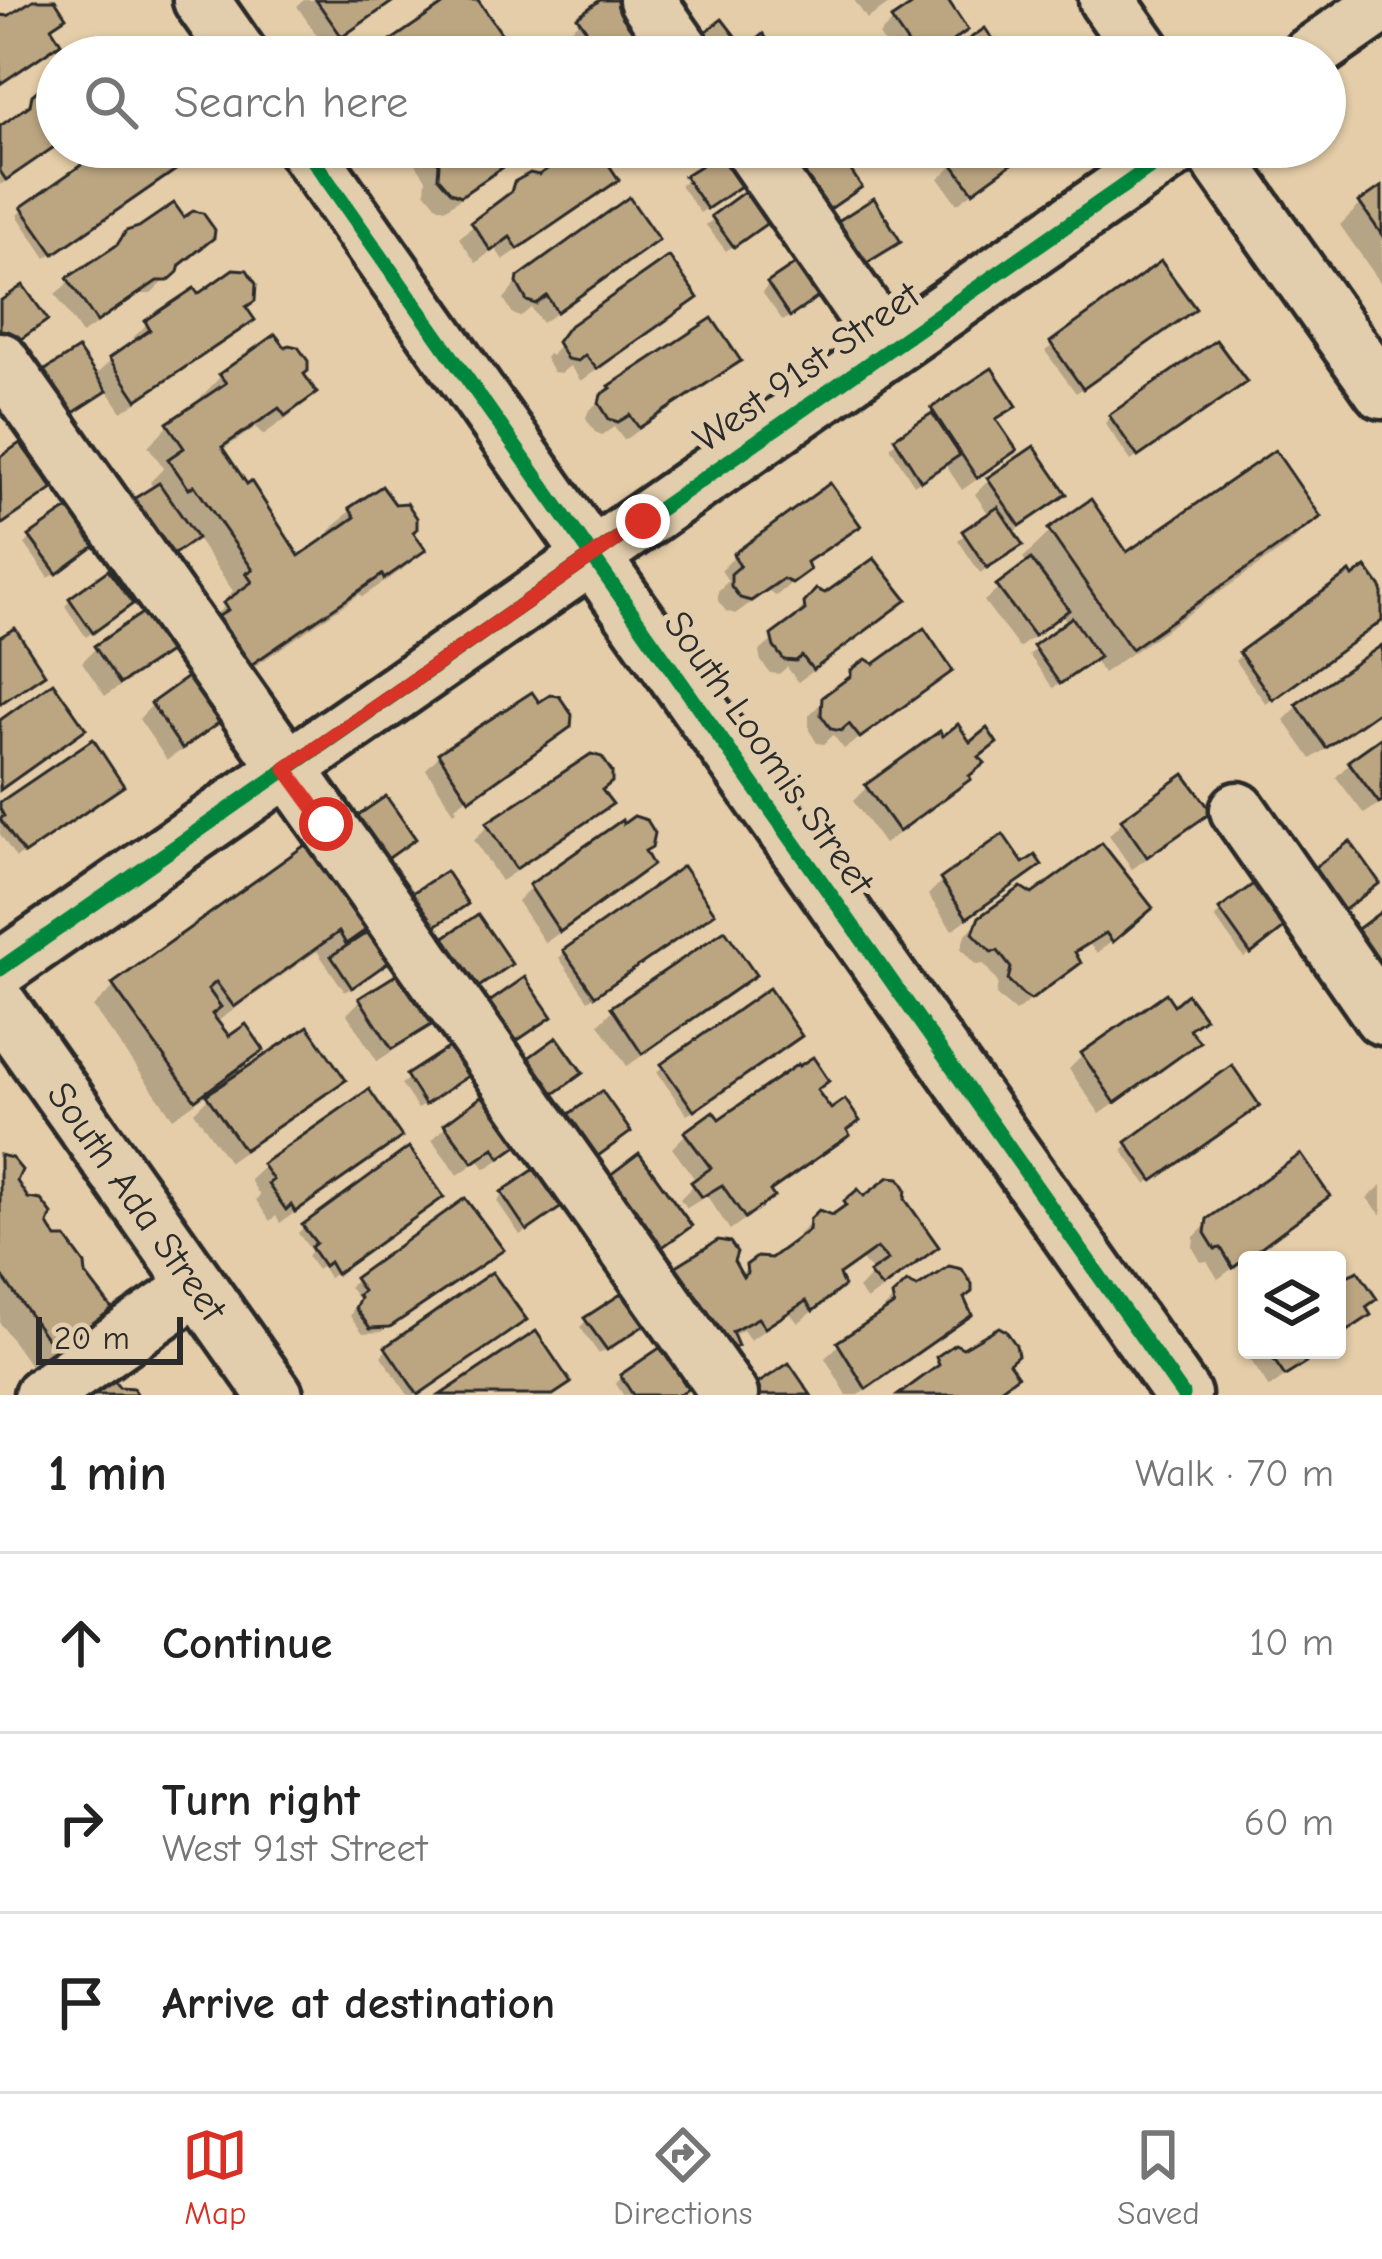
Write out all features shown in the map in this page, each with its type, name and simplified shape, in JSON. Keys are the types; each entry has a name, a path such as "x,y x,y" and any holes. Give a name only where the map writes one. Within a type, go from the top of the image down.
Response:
{"street":[{"path":"201,0 226,36"},
{"path":"646,0 671,36"},
{"path":"1107,0 1132,36"},
{"path":"1337,36 1382,4"},
{"name":"South Loomis Street","path":"319,168 1183,1395"},
{"path":"765,168 890,347"},
{"name":"West 91st Street","path":"0,969 1149,168"},
{"path":"1225,168 1382,391"},
{"path":"0,361 730,1395"},
{"path":"1238,810 1382,1017"},
{"name":"South Ada Street","path":"0,1006 275,1395"},
{"path":"42,1395 198,1286"}],"building":[{"path":"33,0 55,0 66,17 51,27 57,36 36,36 36,60 0,84 0,15 8,16"},
{"path":"316,0 395,0 343,36"},
{"path":"450,0 478,0 501,33 497,36 398,36"},
{"path":"600,0 617,0 643,36 591,36 577,17"},
{"path":"919,0 948,0 968,30 960,36 903,36 891,19"},
{"path":"722,19 735,36 702,36"},
{"path":"36,92 36,159 6,180 0,171 0,126 30,105"},
{"path":"77,168 177,169 54,254 21,207"},
{"path":"439,168 502,168 461,196 438,177"},
{"path":"549,168 611,168 619,180 518,249 510,237 491,251 471,222 511,192 514,182 530,173 539,175"},
{"path":"697,168 729,168 741,186 707,209 684,176"},
{"path":"811,168 849,168 862,187 823,214 797,179"},
{"path":"955,168 1006,168 973,192"},
{"path":"1382,186 1382,235 1359,202"},
{"path":"745,191 769,222 734,247 711,216"},
{"path":"629,197 659,240 557,312 547,296 536,304 527,301 518,277"},
{"path":"874,198 901,242 865,264 838,221"},
{"path":"174,203 184,217 193,211 203,213 215,230 214,238 168,281 157,281 97,322 67,278 117,245 126,231"},
{"path":"669,256 698,298 597,369 585,355 578,361 567,359 557,342 568,327"},
{"path":"801,260 824,293 790,317 767,283"},
{"path":"1161,261 1196,309 1083,389 1050,342"},
{"path":"233,269 247,270 256,284 255,301 246,307 255,320 137,400 109,358 150,330 145,321 194,288 198,294"},
{"path":"23,285 48,320 10,347 0,332 0,301"},
{"path":"712,318 741,361 639,428 630,415 618,422 609,419 599,403 609,386"},
{"path":"275,334 285,347 298,347 308,361 304,374 317,393 285,416 279,408 222,447 247,484 251,481 299,556 355,517 349,508 382,486 395,504 407,503 417,518 413,532 426,550 245,669 212,621 228,610 223,603 252,582 246,573 253,570 194,485 189,489 168,459 184,448 167,423 226,383 219,374"},
{"path":"1216,340 1247,382 1138,457 1109,415"},
{"path":"78,349 107,391 64,419 36,376"},
{"path":"992,368 1017,406 996,419 1017,450 977,478 931,408"},
{"path":"932,413 960,455 921,481 894,438"},
{"path":"20,443 53,489 1,525 0,457"},
{"path":"1034,446 1067,494 1020,526 987,478"},
{"path":"1275,450 1321,517 1131,649 1048,529 1091,499 1127,552"},
{"path":"159,483 197,538 164,561 124,505"},
{"path":"830,483 861,526 807,562 810,570 792,583 783,579 751,601 740,598 731,586 731,574 740,566 733,554"},
{"path":"998,507 1023,545 987,568 962,531"},
{"path":"69,508 96,545 57,574 29,536"},
{"path":"874,558 907,600 813,670 802,656 784,660 771,635 805,610 804,603 816,589 825,593"},
{"path":"1031,559 1069,610 1034,636 996,585"},
{"path":"1366,567 1382,589 1382,621 1273,700 1239,652 1350,572 1353,577"},
{"path":"108,570 133,604 93,633 69,598"},
{"path":"145,611 172,650 120,684 94,646"},
{"path":"1072,617 1099,657 1060,684 1033,646"},
{"path":"15,628 45,674 0,704 0,637"},
{"path":"924,628 953,671 860,738 849,724 841,731 831,729 821,715 822,697 866,659 874,664"},
{"path":"1382,645 1382,709 1326,748 1296,704"},
{"path":"190,675 223,720 182,749 151,703"},
{"path":"53,682 86,729 0,790 0,720"},
{"path":"532,692 539,702 559,696 572,715 571,727 469,800 438,753"},
{"path":"958,724 970,742 987,728 997,743 979,757 985,763 971,779 899,832 865,785 940,731 943,736"},
{"path":"1382,737 1382,801 1379,803 1348,761"},
{"path":"93,739 124,786 24,854 0,819 4,816 0,802"},
{"path":"591,754 602,757 612,772 612,782 602,790 613,804 516,869 486,823"},
{"path":"1184,774 1212,812 1147,857 1121,819"},
{"path":"386,796 416,839 379,865 348,822"},
{"path":"634,816 647,820 655,833 652,847 645,851 653,865 560,932 529,885"},
{"path":"1003,834 1023,863 1035,855 1042,865 967,918 940,879"},
{"path":"312,840 373,925 346,944 339,932 234,1007 216,982 208,989 221,1007 212,1014 229,1036 246,1024 264,1050 195,1100 112,984"},
{"path":"1350,841 1380,883 1342,912 1311,870"},
{"path":"1102,843 1153,908 1113,942 1106,933 1075,952 1081,963 1031,1000 1008,980 1011,968 998,951 991,952 973,933 979,917 1021,887 1032,894"},
{"path":"683,866 715,913 595,996 563,950"},
{"path":"446,871 468,904 428,931 406,897"},
{"path":"1256,882 1288,925 1251,954 1219,909"},
{"path":"1382,911 1382,967 1355,931"},
{"path":"478,914 512,964 473,991 439,941"},
{"path":"725,930 756,975 642,1054 611,1007"},
{"path":"368,932 389,962 352,988 331,956"},
{"path":"399,973 433,1024 392,1049 359,998"},
{"path":"525,977 552,1017 512,1044 485,1005"},
{"path":"769,988 802,1036 694,1111 661,1064"},
{"path":"1166,993 1174,1005 1187,994 1205,1018 1189,1029 1200,1042 1115,1103 1081,1053"},
{"path":"308,1026 346,1080 244,1150 206,1095"},
{"path":"557,1037 583,1073 543,1102 517,1066"},
{"path":"449,1047 468,1076 425,1105 406,1075"},
{"path":"813,1057 829,1081 817,1090 831,1109 845,1099 860,1121 847,1130 850,1135 770,1191 774,1197 745,1218 722,1185 702,1197 691,1182 711,1168 684,1132 713,1111 719,1119"},
{"path":"1232,1065 1260,1106 1153,1181 1126,1142"},
{"path":"369,1089 402,1137 295,1212 291,1205 286,1210 268,1184 273,1180 262,1164"},
{"path":"602,1091 631,1132 587,1164 557,1122"},
{"path":"485,1094 523,1142 500,1158 494,1148 473,1163 444,1124"},
{"path":"409,1147 444,1197 336,1274 329,1262 324,1266 311,1247 316,1243 302,1225"},
{"path":"639,1153 692,1226 654,1253 602,1181"},
{"path":"1301,1154 1330,1196 1256,1251 1238,1251 1238,1264 1233,1268 1205,1233 1207,1219"},
{"path":"0,1155 12,1158 22,1170 17,1181 28,1198 41,1200 52,1214 48,1224 56,1238 66,1238 85,1264 86,1275 116,1314 81,1340 73,1337 54,1349 0,1273"},
{"path":"539,1166 566,1204 527,1231 501,1192"},
{"path":"889,1177 899,1178 906,1189 905,1199 939,1247 882,1288 869,1273 888,1260 877,1248 839,1275 844,1286 813,1311 806,1301 765,1328 758,1318 732,1332 738,1346 721,1354 662,1275 718,1240 730,1242 737,1252 734,1261 743,1277 746,1265 757,1257 771,1258 809,1230 810,1219 819,1210 832,1215 858,1189 864,1196"},
{"path":"465,1198 504,1250 390,1327 370,1328 355,1308 363,1291 354,1278"},
{"path":"949,1266 962,1269 972,1284 972,1292 964,1298 972,1315 866,1389 837,1342 894,1305 892,1296 907,1282 917,1287"},
{"path":"1358,1271 1377,1299 1366,1307 1371,1315 1346,1332 1346,1276"},
{"path":"492,1272 527,1320 418,1395 385,1347"},
{"path":"624,1292 646,1324 607,1350 584,1318"},
{"path":"999,1327 1016,1345 1018,1355 1009,1363 1018,1376 992,1395 898,1395 939,1365 936,1357 955,1344 963,1348"},
{"path":"536,1331 571,1383 553,1395 440,1395"},
{"path":"661,1347 688,1389 678,1395 633,1395 620,1375"},
{"path":"1273,1359 1306,1359 1306,1363 1285,1376"},
{"path":"789,1363 811,1395 757,1395 751,1388"},
{"path":"111,1376 119,1387 133,1388 138,1395 84,1395"}],"cycle path":[{"path":"319,168 1183,1395"},
{"path":"0,969 1149,168"}],"route":[{"path":"326,824 286,769 643,521"}]}
